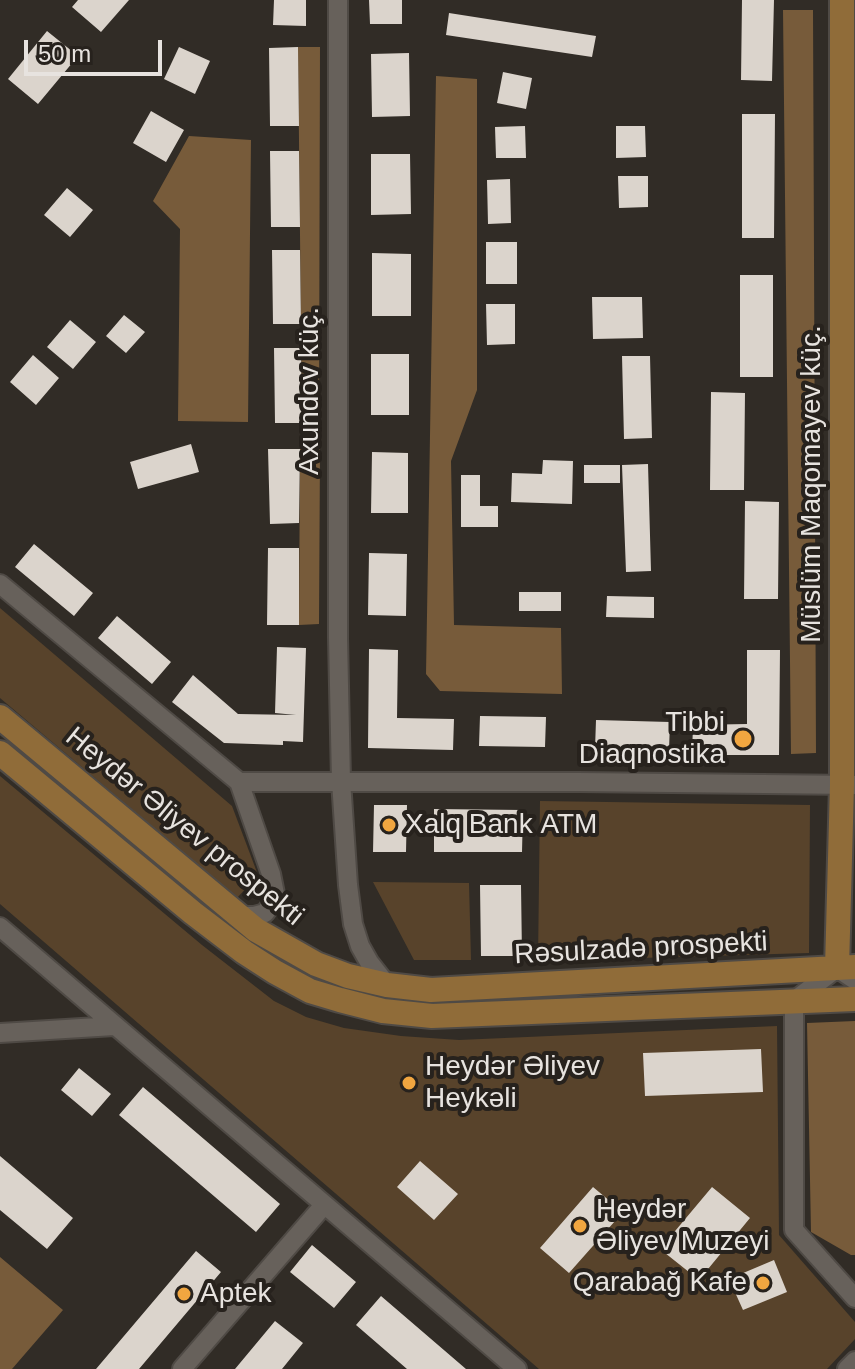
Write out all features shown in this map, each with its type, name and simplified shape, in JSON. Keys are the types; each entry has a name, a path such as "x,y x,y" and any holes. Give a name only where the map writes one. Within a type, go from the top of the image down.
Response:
{"main road":[{"name":"Müslüm Maqomayev küç.","path":"842,0 849,972"},
{"name":"Heydər Əliyev prospekti","path":"0,717 256,930 316,964 348,976 431,990"},
{"name":"Heydər Əliyev prospekti","path":"0,753 193,913 275,972 310,991 340,1000 383,1011 432,1016"},
{"name":"Rəsulzadə prospekti","path":"431,990 849,972"},
{"name":"Rəsulzadə prospekti","path":"432,1016 855,999"}],"street":[{"name":"Axundov küç.","path":"338,0 338,638 341,781 353,924 360,946 387,985"},
{"path":"0,584 239,782 275,894 265,913 239,916"},
{"path":"239,782 849,785"},
{"path":"0,927 517,1369"},
{"path":"849,972 794,1001 794,1230 855,1298"},
{"path":"0,1033 114,1026"},
{"path":"182,1369 324,1205"},
{"path":"847,1369 855,1361"}],"shaded area":[{"path":"783,10 813,10 816,753 791,754"},
{"path":"298,47 320,47 319,424 302,423"},
{"path":"436,76 477,79 477,390 451,461 454,625 561,628 562,694 440,691 426,674"},
{"path":"189,136 251,140 248,422 178,421 180,229 153,201"},
{"path":"300,449 320,449 319,624 299,625"},
{"path":"0,608 232,806 258,875 237,898 0,698"},
{"path":"0,776 202,945 274,1001 306,1017 344,1028 459,1040 777,1026 779,1235 855,1322 855,1339 827,1369 539,1369 0,904"},
{"path":"540,801 810,805 809,953 538,961"},
{"path":"373,882 469,883 471,960 414,960"},
{"path":"855,1021 855,1255 851,1255 811,1232 807,1023"},
{"path":"0,1257 63,1310 12,1369 0,1369"}],"building":[{"path":"78,0 129,0 101,32 72,7"},
{"path":"274,0 306,0 306,26 273,25"},
{"path":"369,0 402,0 402,24 370,24"},
{"path":"742,0 774,0 772,81 741,80"},
{"path":"449,13 596,36 592,57 446,35"},
{"path":"47,31 78,56 38,104 8,79"},
{"path":"179,47 210,61 195,94 164,79"},
{"path":"298,47 299,126 270,126 269,48"},
{"path":"409,53 410,116 372,117 371,54"},
{"path":"503,72 532,78 526,109 497,103"},
{"path":"151,111 184,130 166,162 133,143"},
{"path":"742,114 775,114 774,238 742,238"},
{"path":"525,126 526,158 496,158 495,127"},
{"path":"616,126 645,126 646,157 616,158"},
{"path":"270,151 299,151 300,227 271,227"},
{"path":"371,154 410,154 411,214 371,215"},
{"path":"618,176 648,176 648,207 619,208"},
{"path":"510,179 511,223 488,224 487,180"},
{"path":"67,188 93,210 70,237 44,215"},
{"path":"486,242 517,242 517,284 486,284"},
{"path":"272,250 300,250 301,324 273,324"},
{"path":"372,253 411,254 411,316 372,316"},
{"path":"740,275 773,275 773,377 740,377"},
{"path":"592,297 642,297 643,338 593,339"},
{"path":"486,304 515,304 515,344 487,345"},
{"path":"124,315 145,332 126,353 106,336"},
{"path":"70,320 96,342 73,369 47,347"},
{"path":"274,348 301,348 302,423 275,423"},
{"path":"371,354 409,354 409,415 371,415"},
{"path":"33,355 59,378 36,405 10,382"},
{"path":"622,356 650,356 652,438 624,439"},
{"path":"711,392 745,393 744,490 710,490"},
{"path":"191,444 199,472 138,489 130,462"},
{"path":"268,449 300,449 299,523 270,524"},
{"path":"372,452 408,453 408,513 371,513"},
{"path":"543,460 573,461 572,504 511,502 512,473 542,474"},
{"path":"648,464 651,571 626,572 622,465"},
{"path":"584,465 620,465 620,483 584,483"},
{"path":"461,475 480,475 480,506 498,506 498,527 461,527"},
{"path":"745,501 779,502 778,599 744,599"},
{"path":"34,544 93,593 74,616 15,567"},
{"path":"268,548 299,548 299,625 267,625"},
{"path":"369,553 407,554 406,616 368,615"},
{"path":"519,592 561,592 561,611 519,611"},
{"path":"607,596 654,597 654,618 606,617"},
{"path":"117,616 171,662 152,684 98,638"},
{"path":"277,647 306,648 303,742 283,741 283,745 224,743 172,702 193,675 238,714 296,715 275,713"},
{"path":"369,649 398,650 397,718 454,719 453,750 368,748"},
{"path":"747,650 780,650 779,755 692,755 693,725 747,724"},
{"path":"480,716 546,717 545,747 479,746"},
{"path":"596,720 670,722 669,750 595,749"},
{"path":"374,805 407,805 406,852 373,852"},
{"path":"434,809 523,810 522,852 434,852"},
{"path":"480,885 521,885 522,956 481,956"},
{"path":"761,1049 763,1092 645,1096 643,1053"},
{"path":"79,1068 111,1094 92,1116 61,1090"},
{"path":"143,1087 280,1204 256,1232 119,1115"},
{"path":"0,1156 73,1218 47,1249 0,1210"},
{"path":"420,1161 458,1194 434,1220 397,1187"},
{"path":"593,1187 623,1212 569,1273 540,1248"},
{"path":"712,1187 750,1218 699,1280 660,1249"},
{"path":"312,1245 356,1282 334,1308 290,1272"},
{"path":"196,1251 221,1272 139,1369 96,1369"},
{"path":"774,1260 787,1292 743,1310 729,1279"},
{"path":"381,1296 466,1369 407,1369 356,1325"},
{"path":"275,1321 303,1343 282,1369 235,1369"}],"place":[{"name":"Tibbi Diaqnostika","path":"743,739"},
{"name":"Xalq Bank ATM","path":"389,825"},
{"name":"Heydər Əliyev Heykəli","path":"409,1083"},
{"name":"Heydər Əliyev Muzeyi","path":"580,1226"},
{"name":"Qarabağ Kafe","path":"763,1283"},
{"name":"Aptek","path":"184,1294"}]}
